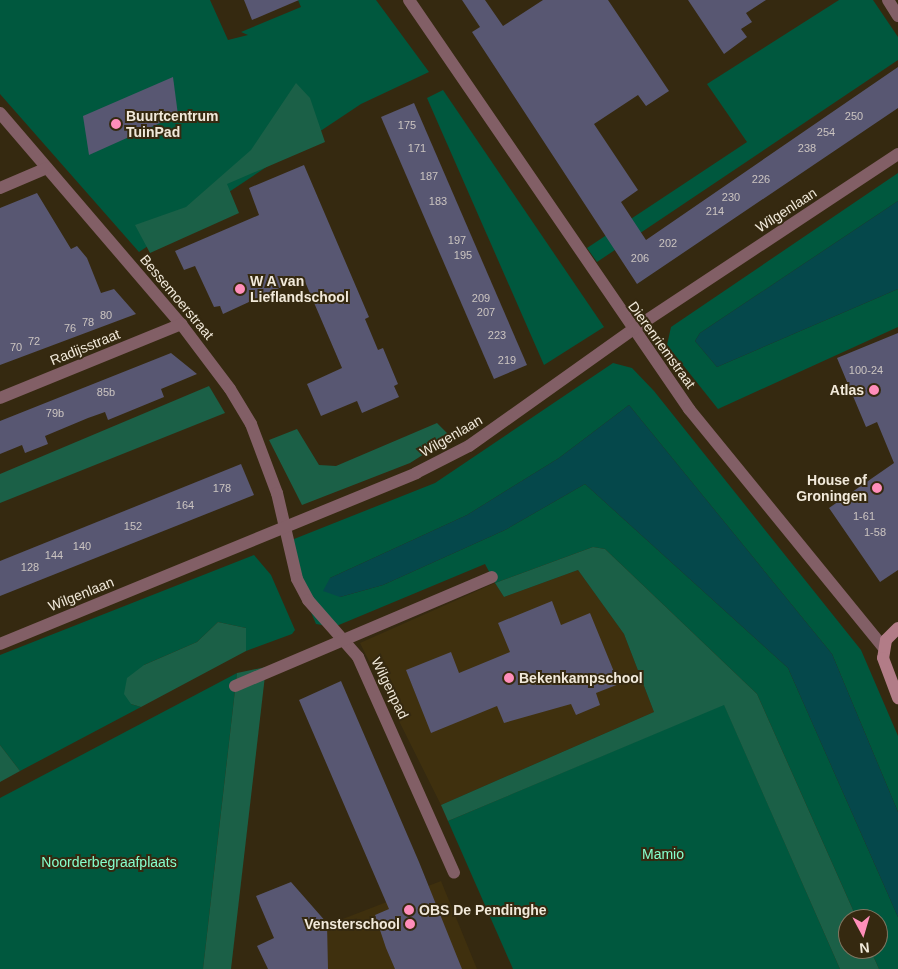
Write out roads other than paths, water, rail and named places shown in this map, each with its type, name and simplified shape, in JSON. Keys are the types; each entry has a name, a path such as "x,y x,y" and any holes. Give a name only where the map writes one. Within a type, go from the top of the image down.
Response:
{"street":[{"name":"Dierenriemstraat","path":"409,0 632,330 689,409 884,648"},
{"path":"888,0 898,16"},
{"name":"Bessemoerstraat","path":"0,113 181,324 251,424 287,526"},
{"name":"Wilgenlaan","path":"0,644 287,526 469,446 632,330 898,154"},
{"path":"0,188 47,168"},
{"name":"Radijsstraat","path":"0,398 181,324"},
{"name":"Wilgenpad","path":"287,526 297,578 308,600 343,639 375,689 454,873"},
{"path":"235,686 492,577"},
{"path":"898,628 884,648 885,668 898,698"}],"water":[{"path":"898,201 898,289 717,367 695,341 700,333"},
{"path":"629,405 832,654 898,812 898,917 788,668 585,484 505,530 383,585 340,597 323,591 330,578 467,515 559,458"}],"place":[{"name":"Buurtcentrum TuinPad","path":"116,124"},
{"name":"W A van Lieflandschool","path":"240,289"},
{"name":"Atlas","path":"874,390"},
{"name":"House of Groningen","path":"877,488"},
{"name":"Bekenkampschool","path":"509,678"},
{"name":"OBS De Pendinghe","path":"409,910"},
{"name":"Vensterschool","path":"410,924"}],"park label":[{"name":"Mamio","path":"663,854"},
{"name":"Noorderbegraafplaats","path":"109,862"}]}
